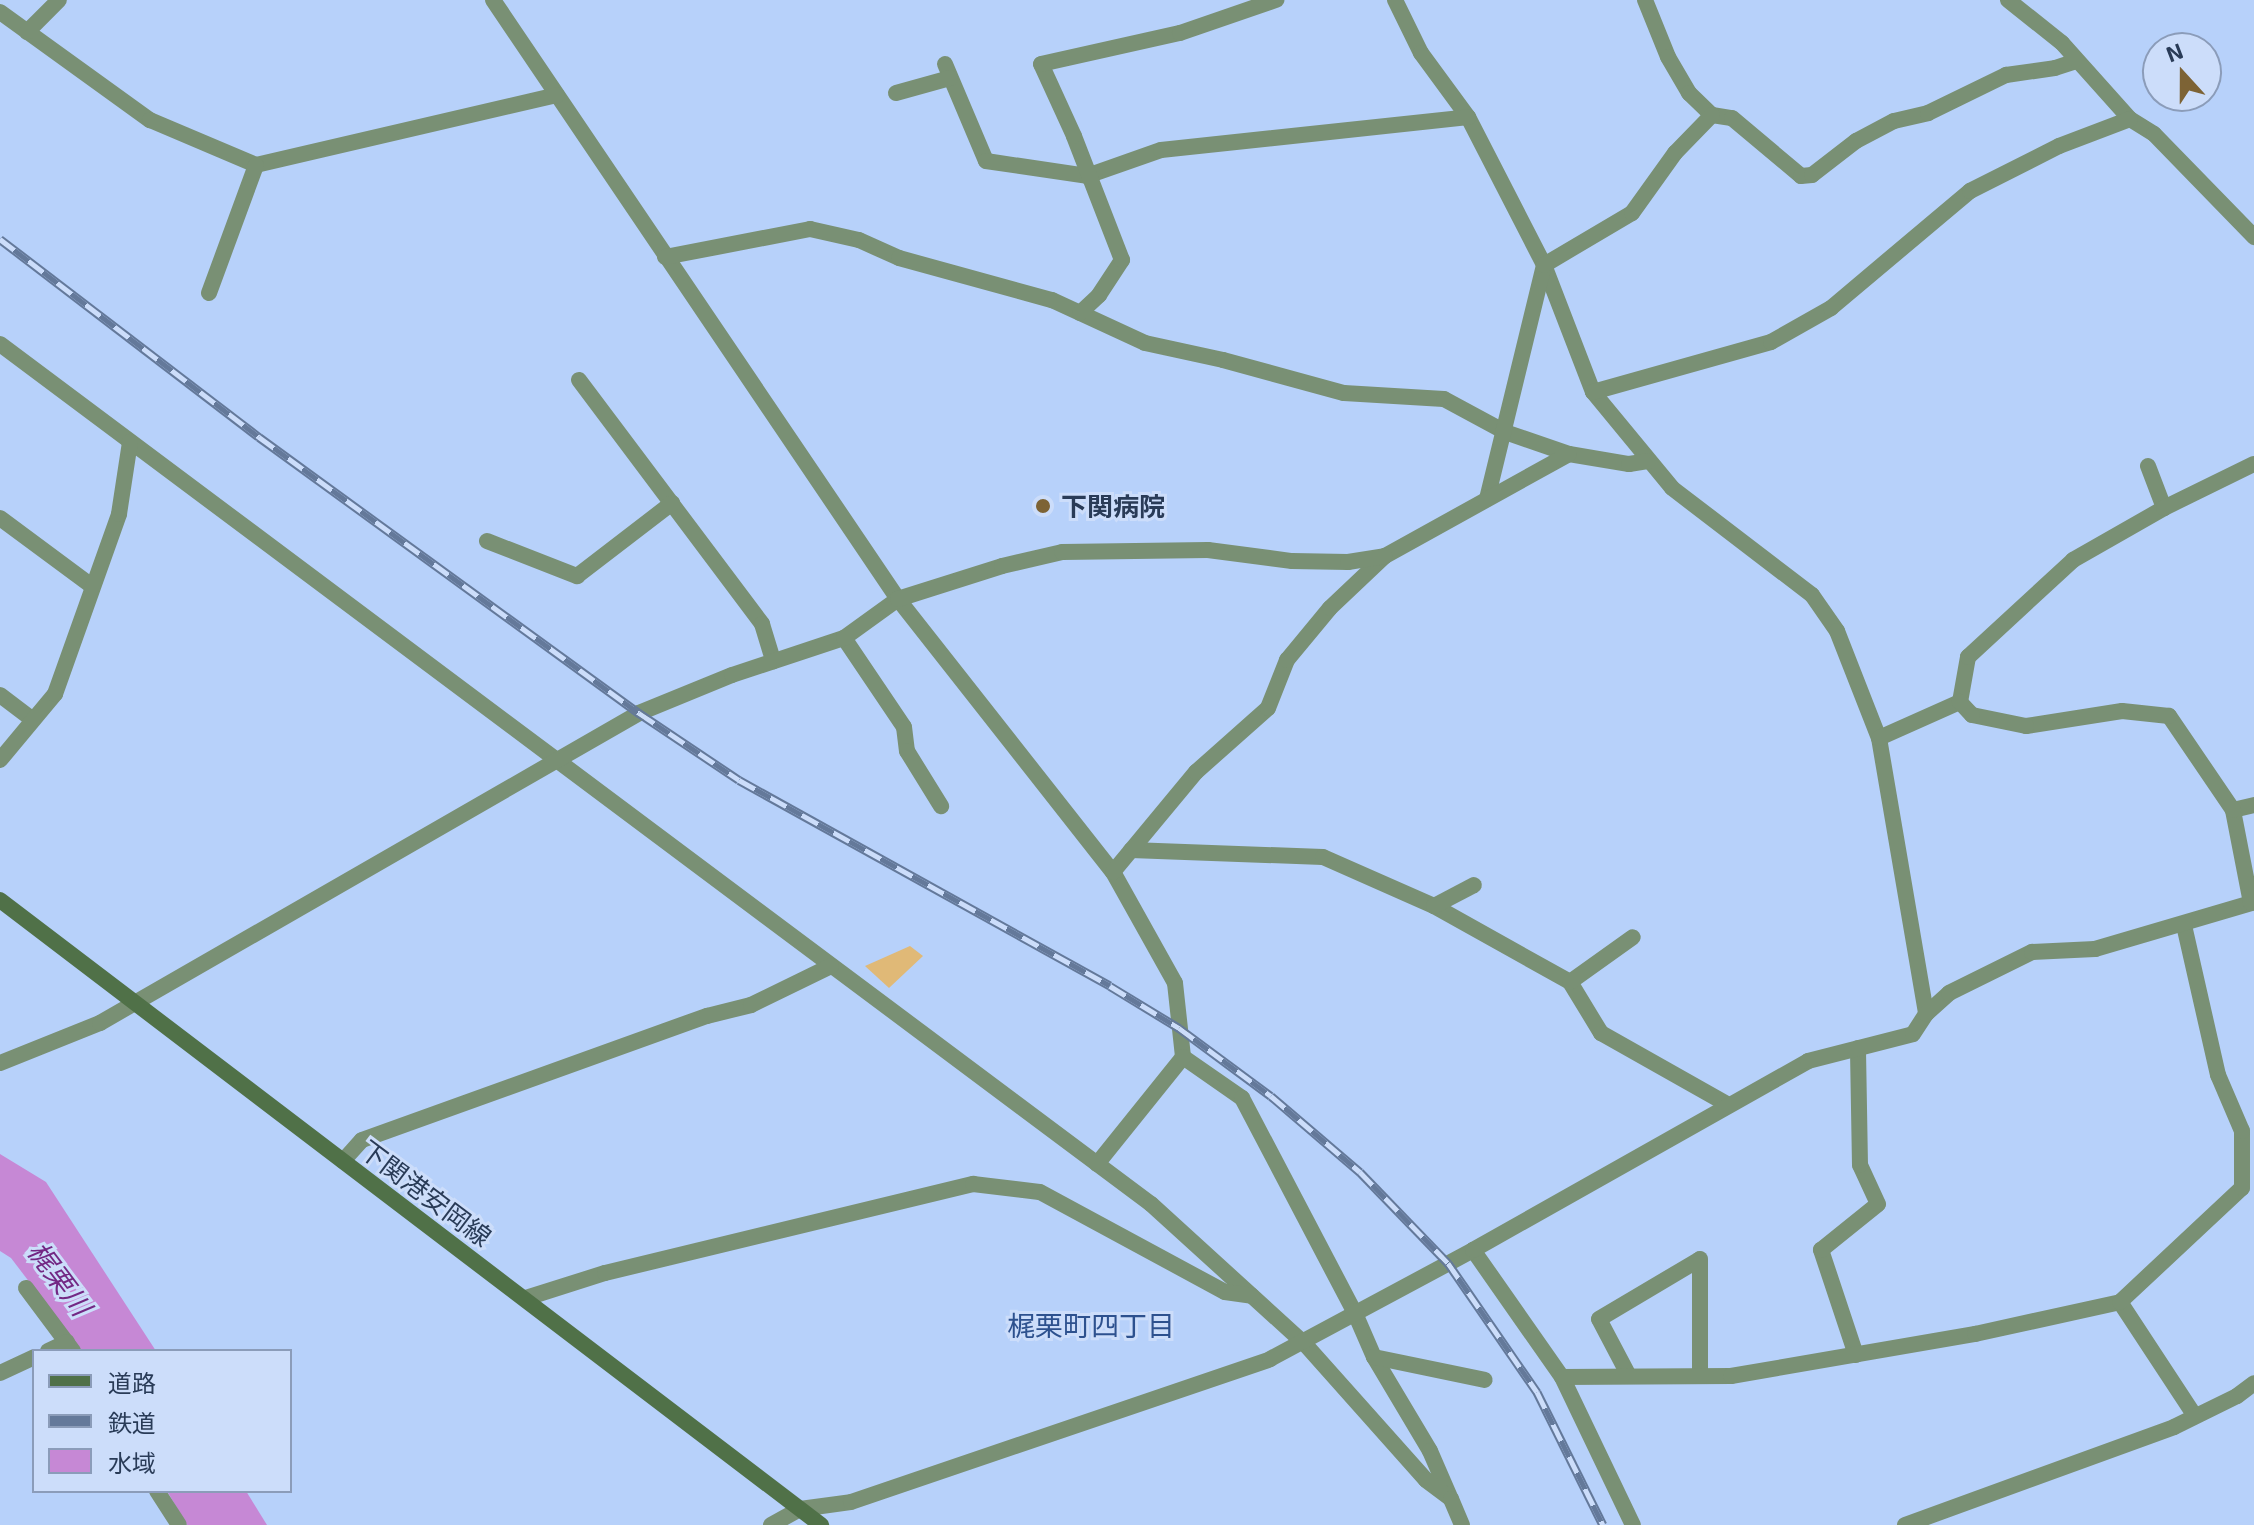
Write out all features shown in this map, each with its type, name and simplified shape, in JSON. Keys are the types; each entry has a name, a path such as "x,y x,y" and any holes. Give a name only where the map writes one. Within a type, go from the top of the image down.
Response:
{"main road":[{"name":"下関港安岡線","path":"0,900 131,1004 526,1298 821,1525"}],"street":[{"path":"27,32 59,0"},
{"path":"493,0 898,599 1113,872 1175,983 1183,1057 1097,1164"},
{"path":"1080,313 1099,295 1122,260 1074,136 1041,64 1180,33 1276,0"},
{"path":"1395,0 1421,53 1468,117 1544,265 1593,392 1672,488 1812,595 1837,631 1879,738 1926,1014"},
{"path":"1645,0 1668,57 1689,93 1712,115 1732,118 1801,176 1812,175 1856,141 1894,121 1928,113 2006,75 2055,68 2076,61"},
{"path":"2008,0 2062,43 2130,119 2154,134 2254,237"},
{"path":"0,12 150,120 256,165 557,95"},
{"path":"896,93 948,71 986,161 1087,176 1161,150 1468,117"},
{"path":"1487,499 1544,265 1632,213 1675,153 1712,115"},
{"path":"1593,392 1771,342 1831,308 1970,191 2059,146 2130,119"},
{"path":"209,293 256,165"},
{"path":"665,257 810,229 859,240 899,258 1052,300 1145,343 1223,360 1344,393 1444,399 1505,432 1569,454 1629,464 1648,461"},
{"path":"0,344 554,761 1151,1204 1304,1343 1426,1480 1451,1499"},
{"path":"579,380 762,624 773,661"},
{"path":"0,760 55,694 139,449"},
{"path":"1113,872 1196,772 1268,708 1287,660 1330,608 1385,556 1569,454"},
{"path":"1960,702 1968,657 2073,560 2164,508 2254,464"},
{"path":"2148,466 2164,508"},
{"path":"487,541 577,576 672,503"},
{"path":"0,518 92,586"},
{"path":"0,1063 100,1023 310,906 639,713 773,661 844,638 898,599 1002,566 1062,552 1208,550 1292,561 1348,562 1385,556"},
{"path":"844,638 904,727 907,751 941,806"},
{"path":"0,695 32,719"},
{"path":"1879,738 1960,702"},
{"path":"771,1525 800,1509 851,1502 1214,1379 1304,1343 1354,1311 1473,1250 1808,1061 1913,1034 1926,1014 1949,993 2032,952 2095,949 2251,903 2233,810 2169,716 2122,711 2026,726 1972,715 1960,702"},
{"path":"2233,810 2254,805"},
{"path":"1131,850 1323,857 1434,906 1570,982 1601,1033 1729,1105"},
{"path":"1434,906 1474,885"},
{"path":"1562,1377 1731,1376 1975,1334 2120,1302 2242,1188 2248,1128 2218,1075 2184,925"},
{"path":"1570,982 1633,937"},
{"path":"343,1161 362,1140 707,1016 751,1005 831,966"},
{"path":"1856,1355 1821,1250 1878,1204 1860,1165 1858,1048"},
{"path":"1183,1057 1242,1098 1354,1311 1374,1357 1430,1451 1462,1525"},
{"path":"526,1298 605,1273 973,1184 1040,1192 1225,1292 1254,1296"},
{"path":"1473,1250 1562,1377 1633,1525"},
{"path":"1629,1376 1599,1319 1700,1259 1700,1376"},
{"path":"26,1288 70,1346"},
{"path":"2120,1302 2195,1416"},
{"path":"1374,1357 1485,1380"},
{"path":"0,1373 32,1358"},
{"path":"1905,1525 1974,1502 2195,1416 2237,1396 2254,1383"},
{"path":"158,1493 179,1525"}],"shaded area":[{"path":"910,946 923,956 889,988 865,966"}],"water":[{"name":"梶栗川","path":"0,1154 46,1182 155,1349 80,1349 11,1258 0,1251"},
{"path":"168,1493 247,1493 267,1525 187,1525"}],"railway":[{"path":"0,239 259,437 639,713 739,780 1110,986 1179,1028 1271,1096 1360,1172 1448,1263 1537,1392 1603,1525"}],"place":[{"name":"下関病院","path":"1043,506"}],"district":[{"name":"梶栗町四丁目","path":"1091,1325"}]}
